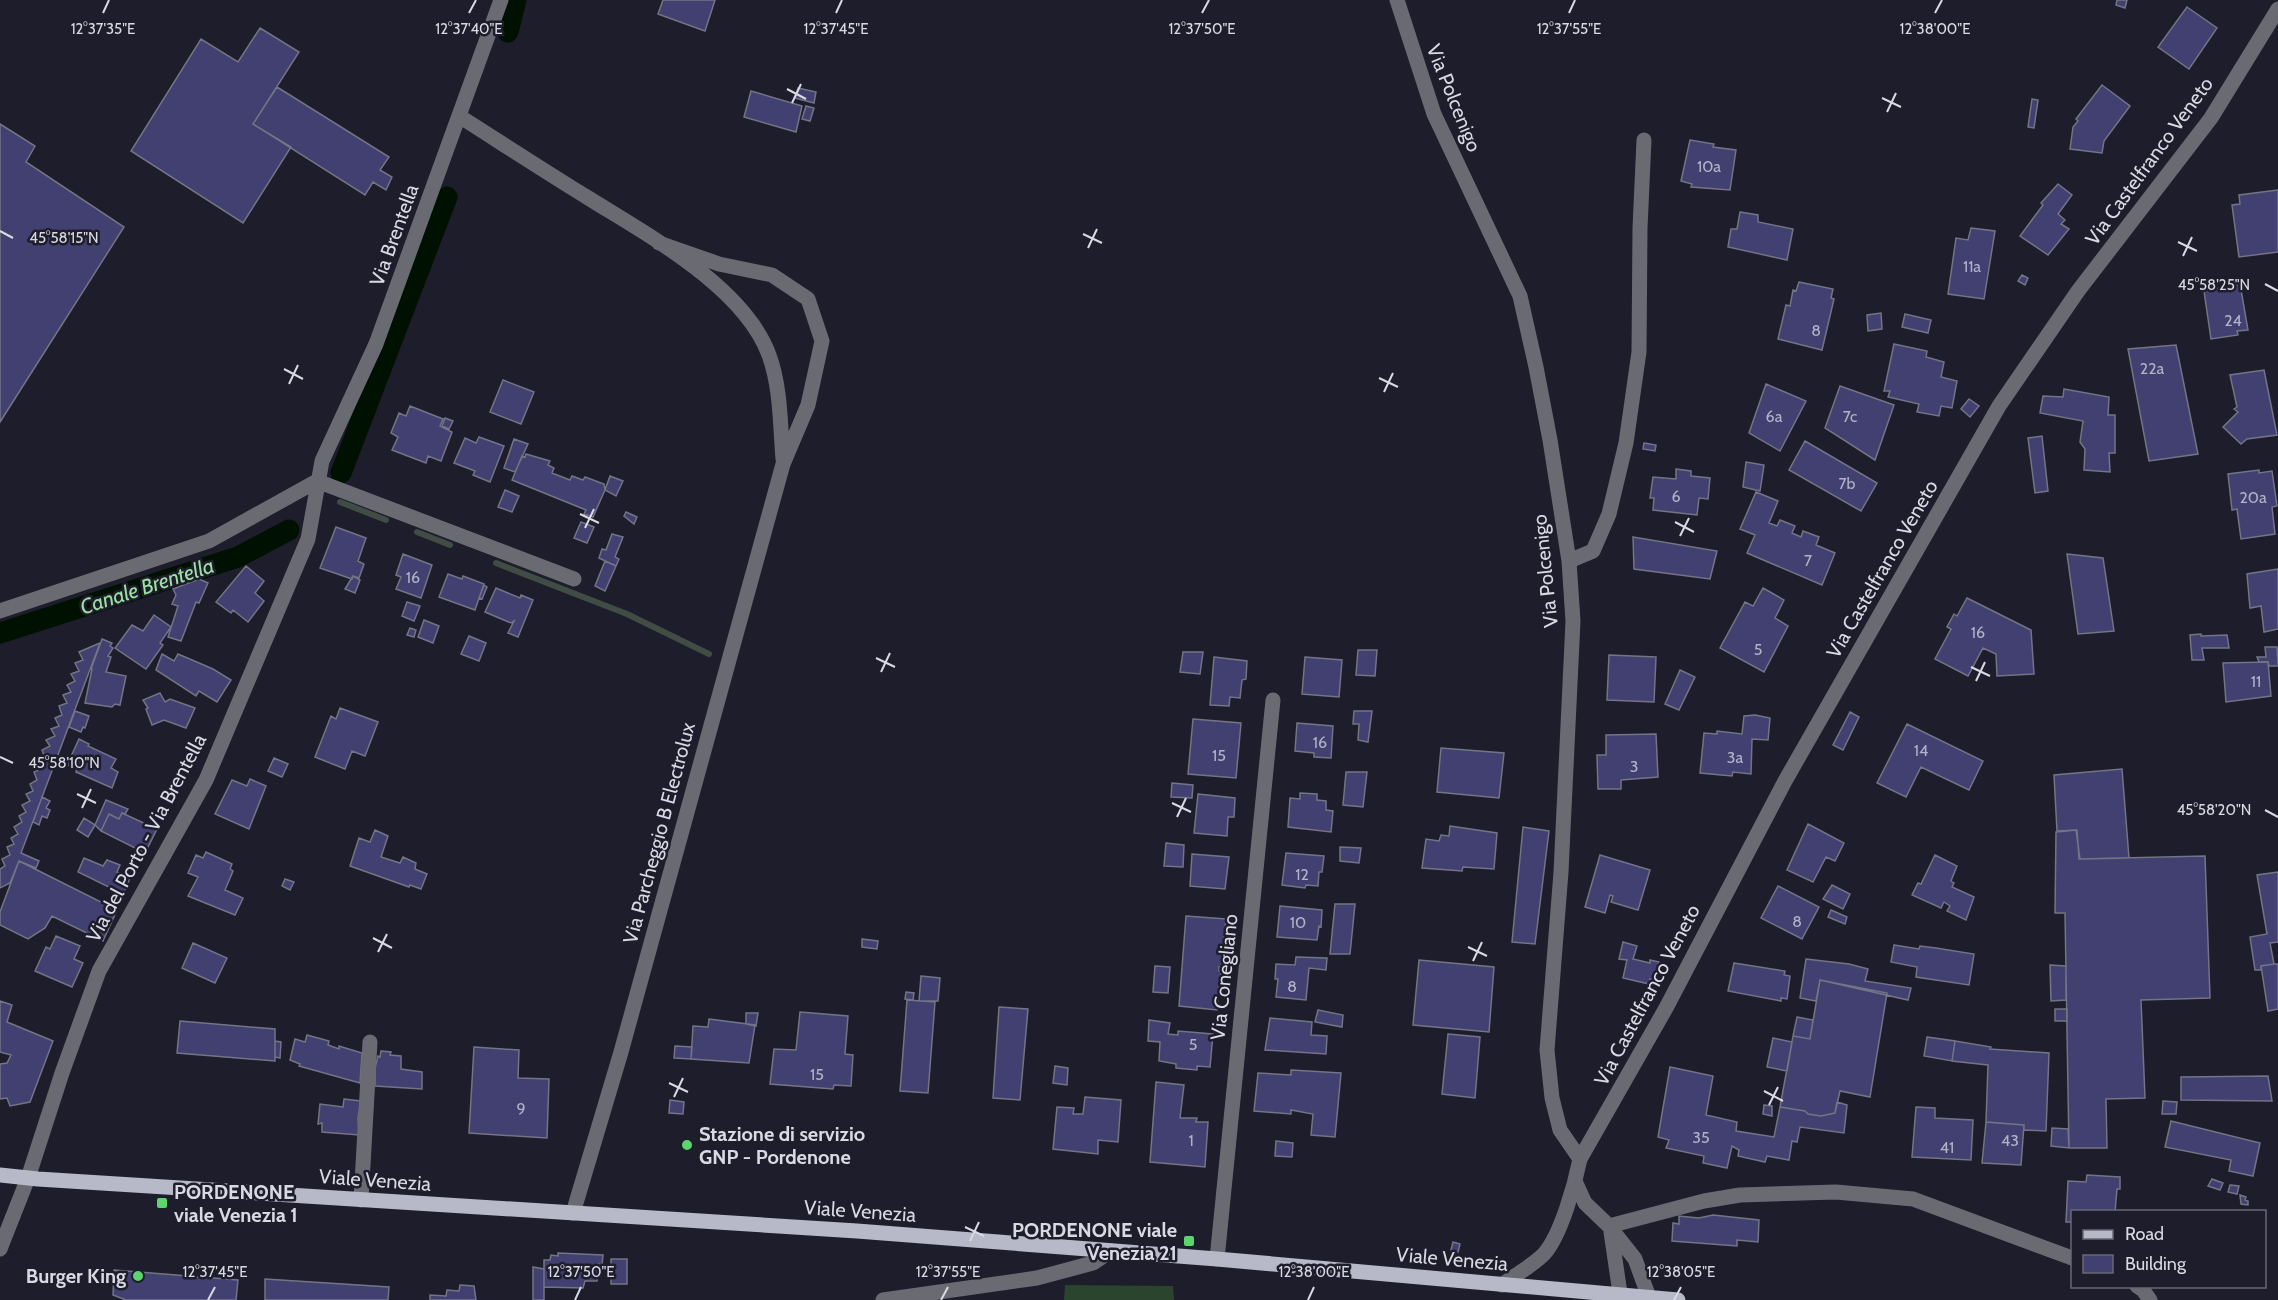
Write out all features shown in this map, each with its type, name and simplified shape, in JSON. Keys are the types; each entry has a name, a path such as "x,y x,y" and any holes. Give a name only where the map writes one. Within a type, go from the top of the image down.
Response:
{"main road":[{"name":"Viale Venezia","path":"0,1175 33,1179 856,1231 1217,1259 1621,1298 1678,1300"}],"street":[{"name":"Via Brentella","path":"313,522 317,481 322,461 376,344 501,0"},
{"name":"Via Polcenigo","path":"1397,0 1434,114 1520,296 1550,440 1569,561 1574,621 1562,872 1547,1050 1552,1098 1560,1130 1580,1159"},
{"name":"Via Castelfranco Veneto","path":"1502,1285 1544,1254 1559,1227 1580,1159 1666,1008 1785,781 1999,406 2078,291 2211,118 2278,9"},
{"name":"Via Parcheggio B Electrolux","path":"459,116 660,243 713,281 727,295 747,317 769,354 778,389 783,464"},
{"path":"1569,561 1593,551 1609,514 1626,443 1639,352 1640,228 1644,140"},
{"name":"Via Parcheggio B Electrolux","path":"573,1213 621,1052 783,464 808,405 822,341 808,299 772,275 719,264 660,243"},
{"path":"727,295 734,279 743,269"},
{"path":"0,611 209,541 317,481 574,579"},
{"name":"Via del Porto - Via Brentella","path":"0,1249 33,1179 62,1073 99,971 206,780 301,558 313,522"},
{"name":"Via Conegliano","path":"1217,1259 1273,700"},
{"path":"361,1200 370,1042"},
{"path":"1575,1181 1585,1203 1609,1226 1635,1259 1650,1299"},
{"path":"1609,1226 1704,1201 1740,1195 1836,1192 1912,1199 2071,1257"},
{"path":"1609,1226 1614,1245 1621,1298"},
{"path":"883,1300 984,1293 1093,1263 1111,1251"},
{"path":"2139,1288 2150,1300"}],"green space":[{"path":"1065,1285 1173,1286 1174,1300 1064,1300"}],"building":[{"path":"663,0 715,0 705,31 658,14"},
{"path":"2117,0 2127,0 2125,8 2116,5"},
{"path":"2187,7 2217,28 2189,69 2158,47"},
{"path":"260,28 299,52 253,124 291,147 243,223 131,151 201,39 238,62"},
{"path":"2102,85 2130,106 2104,141 2102,153 2070,149 2073,127 2078,121 2076,119"},
{"path":"277,87 389,157 380,170 392,177 386,190 373,182 365,195 253,124"},
{"path":"798,88 816,92 814,103 795,98"},
{"path":"751,91 802,106 796,132 744,117"},
{"path":"2032,99 2038,100 2034,128 2028,127"},
{"path":"806,106 814,108 810,121 802,119"},
{"path":"0,124 35,146 26,162 124,227 0,422"},
{"path":"1690,140 1714,144 1713,147 1736,150 1730,190 1691,187 1692,184 1681,181"},
{"path":"2058,184 2072,195 2058,214 2065,220 2061,224 2069,229 2048,255 2020,236 2043,205 2041,203"},
{"path":"2278,190 2278,252 2239,257 2232,205 2240,204 2239,195"},
{"path":"1740,212 1758,215 1758,222 1793,229 1787,260 1728,247 1731,229 1737,229"},
{"path":"1971,228 1995,231 1984,299 1948,294 1956,238 1968,240"},
{"path":"2022,275 2028,278 2025,285 2018,281"},
{"path":"1799,282 1833,289 1831,298 1834,299 1822,350 1778,339 1786,305 1790,306 1793,290 1796,291"},
{"path":"2240,284 2248,330 2237,331 2238,335 2211,339 2204,291"},
{"path":"1881,313 1882,329 1868,331 1867,315"},
{"path":"1905,314 1931,320 1928,333 1902,327"},
{"path":"1894,344 1927,351 1926,357 1944,362 1941,377 1957,381 1952,408 1941,406 1939,416 1917,412 1919,404 1888,397 1890,391 1884,391"},
{"path":"2176,345 2198,454 2149,461 2128,349"},
{"path":"2264,370 2277,435 2247,439 2241,444 2223,427 2238,412 2234,409 2237,407 2230,375"},
{"path":"503,380 534,392 521,424 490,412"},
{"path":"1766,384 1806,401 1780,451 1749,433"},
{"path":"1840,386 1894,405 1875,460 1825,428"},
{"path":"2064,389 2109,397 2108,415 2115,415 2115,453 2109,453 2110,472 2084,470 2085,449 2080,442 2083,421 2040,413 2043,396 2063,397"},
{"path":"1969,399 1979,406 1970,417 1961,409"},
{"path":"410,406 443,419 440,426 452,432 441,461 428,456 426,463 392,450 398,437 391,433 399,413 406,416"},
{"path":"445,418 453,421 449,429 442,426"},
{"path":"2042,436 2048,491 2035,493 2028,438"},
{"path":"479,437 504,446 490,482 473,475 475,471 454,463 465,438 476,443"},
{"path":"514,439 528,444 515,472 504,468"},
{"path":"1805,441 1877,483 1861,511 1789,470"},
{"path":"1644,443 1656,445 1655,451 1643,449"},
{"path":"526,454 550,461 548,465 554,468 552,473 570,480 572,476 583,480 585,477 604,484 605,490 593,517 584,514 586,510 512,480 522,456 525,457"},
{"path":"1746,462 1764,465 1760,491 1743,487"},
{"path":"1676,469 1691,471 1691,476 1710,478 1708,499 1699,498 1697,515 1653,510 1654,498 1650,498 1653,477 1676,479"},
{"path":"2259,470 2259,473 2272,471 2277,506 2272,507 2275,534 2241,539 2237,509 2232,510 2228,474"},
{"path":"610,476 623,481 616,496 605,490"},
{"path":"505,490 519,496 512,512 498,507"},
{"path":"1756,492 1778,501 1769,523 1777,526 1780,520 1795,526 1792,533 1801,537 1803,531 1819,537 1816,545 1835,553 1822,585 1747,553 1755,535 1740,529"},
{"path":"626,512 637,517 634,524 624,516"},
{"path":"581,522 594,527 587,543 574,538"},
{"path":"336,527 366,538 358,561 364,564 359,578 353,576 352,579 320,568"},
{"path":"612,534 623,537 615,557 619,559 616,566 599,558 602,549 606,550"},
{"path":"1633,537 1717,551 1710,579 1634,569"},
{"path":"403,554 432,565 421,598 396,589 401,577 396,575"},
{"path":"2067,554 2103,558 2114,631 2078,634"},
{"path":"605,561 616,566 605,591 595,586"},
{"path":"246,566 264,581 255,593 264,601 248,622 233,610 231,613 216,602"},
{"path":"2278,569 2278,629 2264,632 2261,606 2250,608 2247,574"},
{"path":"448,574 462,579 463,576 484,584 475,610 439,597"},
{"path":"353,576 360,580 355,593 345,589"},
{"path":"199,579 208,583 199,603 196,602 181,641 168,637 178,606 172,604 176,595 173,589"},
{"path":"484,585 487,587 482,599 479,598"},
{"path":"496,588 520,598 521,595 533,600 518,637 508,633 514,621 511,623 485,612"},
{"path":"1763,588 1784,600 1775,618 1788,626 1764,672 1720,648 1745,602 1753,606"},
{"path":"1967,598 2031,630 2034,674 1997,676 1996,654 1983,648 1968,676 1935,659 1951,629 1947,627 1954,614 1957,616"},
{"path":"407,602 420,606 414,621 402,616"},
{"path":"154,615 171,627 160,643 163,645 146,669 115,648 132,625 143,631"},
{"path":"424,620 439,626 433,643 418,637"},
{"path":"410,628 416,630 414,637 407,635"},
{"path":"2201,634 2201,636 2227,635 2229,648 2202,648 2204,660 2192,660 2190,635"},
{"path":"469,636 486,643 479,661 461,654"},
{"path":"102,639 112,643 110,646 113,648 108,656 111,657 106,672 126,676 120,705 115,704 112,707 85,703 91,669"},
{"path":"100,643 21,853 39,861 36,868 19,861 10,883 0,888 0,869 5,866 2,859 10,855 7,847 14,844 11,838 18,834 14,827 22,822 19,816 26,812 22,805 30,801 26,794 33,791 30,784 37,780 34,772 42,768 38,761 45,758 42,750 50,746 46,740 55,736 51,729 59,726 55,718 62,715 59,706 67,703 63,695 71,692 67,685 75,681 71,674 79,671 75,663 83,660 79,652"},
{"path":"2265,647 2277,647 2278,666 2269,666 2268,662 2259,662 2257,657 2266,657"},
{"path":"1358,650 1377,650 1375,676 1356,675"},
{"path":"1183,652 1203,652 1200,674 1180,672"},
{"path":"162,654 174,661 178,654 213,669 231,680 217,702 199,691 196,696 156,670"},
{"path":"1609,655 1656,657 1654,702 1607,700"},
{"path":"1214,657 1247,661 1246,679 1242,680 1240,698 1230,697 1229,706 1210,705"},
{"path":"1305,657 1342,660 1339,697 1302,694"},
{"path":"2268,662 2271,696 2226,702 2223,663"},
{"path":"1680,670 1695,677 1679,710 1665,704"},
{"path":"160,693 165,702 170,699 195,708 186,728 164,720 152,725 146,709 148,708 143,700"},
{"path":"340,708 378,722 365,756 352,751 345,769 315,757 331,716 336,719"},
{"path":"75,711 89,716 81,732 69,727"},
{"path":"1354,711 1372,711 1368,742 1358,740 1359,724 1353,724"},
{"path":"1850,712 1859,717 1843,750 1833,745"},
{"path":"1755,715 1770,718 1768,740 1752,739 1751,774 1733,772 1732,776 1700,773 1704,733 1717,734 1717,731 1742,734 1744,716"},
{"path":"1193,719 1241,723 1236,778 1188,774"},
{"path":"1297,723 1333,726 1331,758 1314,757 1314,753 1295,751"},
{"path":"1907,724 1983,761 1969,790 1921,767 1906,797 1877,783"},
{"path":"1656,734 1658,777 1621,780 1621,789 1598,789 1597,755 1606,755 1606,735"},
{"path":"79,739 89,744 88,746 116,759 111,768 118,772 112,788 76,772 77,768 67,765"},
{"path":"1441,748 1504,753 1499,798 1437,792"},
{"path":"274,758 288,764 282,777 268,771"},
{"path":"2122,769 2129,858 2080,859 2076,830 2057,831 2054,775"},
{"path":"1346,772 1367,772 1363,807 1343,805"},
{"path":"250,779 266,786 249,829 215,814 232,780 247,786"},
{"path":"1172,783 1193,785 1192,798 1171,797"},
{"path":"1300,793 1317,794 1317,800 1326,801 1326,810 1333,811 1331,832 1288,827 1290,798 1300,799"},
{"path":"1198,794 1235,798 1234,817 1228,817 1227,836 1194,833"},
{"path":"42,797 50,801 46,808 50,810 47,818 42,816 39,825 33,822"},
{"path":"106,800 128,809 119,819 109,814 101,831 95,825"},
{"path":"122,813 157,829 145,853 101,831 109,814 119,819"},
{"path":"84,818 95,825 88,837 77,830"},
{"path":"1808,824 1844,843 1835,861 1826,857 1813,882 1787,870"},
{"path":"1450,826 1497,833 1494,869 1463,867 1462,871 1422,868 1426,839 1439,841 1441,835 1449,836"},
{"path":"1523,827 1549,831 1535,944 1512,942"},
{"path":"375,830 388,836 381,857 400,863 403,857 416,863 415,869 427,874 421,889 350,866 359,838 370,842"},
{"path":"2077,830 2079,859 2205,856 2210,998 2141,1000 2145,1098 2106,1099 2107,1148 2069,1148 2065,913 2055,913 2056,832"},
{"path":"1166,843 1184,845 1183,867 1164,866"},
{"path":"1340,847 1361,848 1359,863 1340,861"},
{"path":"206,852 232,864 230,869 233,871 225,890 243,898 235,915 188,896 198,877 188,873 196,855 203,858"},
{"path":"1286,853 1324,856 1318,886 1306,885 1305,888 1282,885"},
{"path":"1192,854 1229,857 1225,889 1190,886"},
{"path":"1600,855 1650,870 1638,910 1611,902 1613,896 1610,895 1605,913 1585,907"},
{"path":"1935,855 1957,866 1951,881 1954,883 1952,887 1974,897 1966,920 1947,911 1950,906 1944,902 1941,908 1912,895 1918,883 1921,884"},
{"path":"84,858 103,866 107,860 120,865 117,872 130,878 123,894 78,872"},
{"path":"19,861 117,910 103,941 52,916 45,928 28,939 0,925 0,912"},
{"path":"2278,872 2278,942 2270,943 2274,964 2261,966 2261,970 2255,970 2250,937 2267,934 2257,875"},
{"path":"285,879 294,882 290,890 282,886"},
{"path":"1832,885 1850,894 1843,909 1823,899"},
{"path":"1778,886 1819,907 1802,939 1761,918"},
{"path":"1335,904 1355,904 1350,954 1330,954"},
{"path":"1280,906 1322,910 1321,927 1319,926 1317,940 1277,937"},
{"path":"1831,910 1847,917 1845,924 1828,917"},
{"path":"1186,916 1226,919 1225,968 1219,967 1221,971 1217,1010 1179,1006"},
{"path":"56,936 80,946 74,959 83,963 72,987 35,971 46,947 50,949"},
{"path":"862,939 878,941 877,949 862,947"},
{"path":"1623,942 1637,946 1633,959 1650,963 1650,960 1659,962 1655,980 1650,979 1649,984 1623,978 1627,960 1619,959"},
{"path":"193,943 227,958 215,983 182,968"},
{"path":"1894,945 1919,949 1920,946 1974,954 1969,985 1916,977 1917,967 1891,962"},
{"path":"1296,957 1327,958 1326,970 1309,968 1306,1000 1276,997 1278,979 1275,979 1276,964 1295,965"},
{"path":"1806,959 1849,964 1868,969 1865,981 1911,988 1908,1000 1820,980 1816,1001 1800,998"},
{"path":"1419,960 1494,967 1489,1032 1413,1025"},
{"path":"1734,963 1785,971 1784,975 1790,976 1787,999 1781,998 1781,1001 1728,991"},
{"path":"2278,964 2278,1009 2268,1011 2261,966"},
{"path":"2050,965 2066,966 2066,1000 2051,1001"},
{"path":"1155,966 1170,967 1168,993 1153,992"},
{"path":"921,976 940,978 938,1001 919,1001"},
{"path":"1820,980 1887,993 1870,1097 1840,1091 1835,1113 1821,1116 1780,1107 1793,1036 1810,1039"},
{"path":"906,992 914,993 913,1000 905,999"},
{"path":"907,1000 935,1002 928,1093 900,1091"},
{"path":"0,1001 12,1005 7,1022 53,1041 30,1102 10,1106 7,1098 0,1099 0,1064 7,1063 11,1055 0,1052"},
{"path":"999,1007 1028,1009 1020,1100 993,1098"},
{"path":"2055,1009 2067,1009 2067,1021 2055,1021"},
{"path":"1318,1010 1343,1015 1342,1027 1315,1022"},
{"path":"800,1012 848,1016 845,1054 853,1055 851,1086 834,1085 833,1089 770,1084 774,1049 796,1050"},
{"path":"746,1013 758,1013 756,1026 746,1024"},
{"path":"1797,1017 1813,1020 1810,1039 1793,1036"},
{"path":"1270,1018 1312,1022 1311,1035 1327,1036 1326,1054 1265,1050"},
{"path":"709,1019 755,1025 749,1063 691,1059 693,1026 708,1027"},
{"path":"1149,1020 1170,1023 1168,1034 1178,1035 1178,1031 1213,1034 1210,1067 1197,1066 1197,1070 1176,1068 1176,1064 1159,1061 1160,1042 1148,1041"},
{"path":"180,1021 275,1029 275,1061 177,1053"},
{"path":"1448,1034 1480,1037 1475,1098 1442,1094"},
{"path":"307,1035 329,1041 328,1045 339,1049 339,1046 362,1053 360,1083 299,1066 300,1064 290,1060 295,1039 305,1042"},
{"path":"1927,1037 1955,1041 1952,1061 1924,1056"},
{"path":"1773,1038 1792,1042 1787,1071 1767,1067"},
{"path":"275,1041 281,1042 280,1058 275,1057"},
{"path":"1955,1041 1991,1047 1990,1049 2049,1053 2046,1131 2024,1130 2024,1125 1986,1122 1988,1065 1952,1061"},
{"path":"675,1046 692,1047 691,1059 674,1058"},
{"path":"474,1047 519,1050 518,1078 549,1079 547,1138 469,1133"},
{"path":"381,1051 401,1056 401,1069 422,1072 422,1089 375,1086 375,1068"},
{"path":"1055,1066 1068,1068 1067,1085 1053,1083"},
{"path":"1670,1067 1713,1076 1706,1115 1737,1122 1736,1131 1774,1137 1780,1107 1821,1116 1835,1113 1837,1102 1847,1105 1844,1133 1800,1127 1797,1142 1792,1141 1789,1160 1767,1156 1765,1162 1738,1156 1739,1150 1732,1146 1727,1168 1703,1163 1704,1156 1666,1148 1669,1140 1658,1137"},
{"path":"1291,1070 1341,1073 1335,1137 1311,1135 1313,1114 1291,1110 1291,1114 1254,1111 1258,1073 1291,1075"},
{"path":"2268,1076 2272,1101 2181,1100 2181,1077"},
{"path":"1156,1082 1184,1085 1180,1118 1197,1118 1196,1122 1208,1122 1205,1167 1150,1162"},
{"path":"1085,1097 1121,1100 1118,1142 1098,1140 1098,1154 1053,1149 1057,1107 1074,1108 1073,1114 1083,1114"},
{"path":"344,1099 361,1101 358,1118 359,1135 322,1132 322,1123 318,1124 320,1104 343,1107"},
{"path":"670,1100 684,1102 683,1114 669,1113"},
{"path":"2163,1101 2177,1102 2176,1114 2162,1114"},
{"path":"1764,1105 1772,1106 1772,1116 1763,1114"},
{"path":"1916,1107 1935,1108 1935,1118 1973,1120 1971,1160 1912,1157"},
{"path":"2171,1121 2260,1143 2253,1176 2229,1171 2231,1160 2165,1147"},
{"path":"1986,1122 2024,1125 2021,1165 1982,1163"},
{"path":"2052,1128 2068,1129 2069,1148 2051,1146"},
{"path":"1276,1141 1293,1143 1292,1157 1275,1156"},
{"path":"2087,1175 2120,1177 2115,1210 2071,1210 2071,1222 2066,1222 2068,1181 2086,1182"},
{"path":"2212,1179 2223,1183 2220,1190 2208,1186"},
{"path":"2230,1185 2239,1186 2237,1194 2228,1192"},
{"path":"2240,1195 2246,1197 2248,1205 2241,1204"},
{"path":"1713,1215 1759,1220 1758,1242 1737,1240 1737,1246 1672,1241 1673,1223 1679,1224 1679,1216 1699,1218"},
{"path":"1453,1242 1460,1244 1458,1252 1451,1250"},
{"path":"558,1253 603,1255 602,1265 598,1264 597,1281 585,1281 583,1288 544,1287 544,1260 550,1260 551,1255 558,1256"},
{"path":"611,1259 627,1259 627,1284 611,1284"},
{"path":"533,1267 544,1269 544,1300 533,1300"},
{"path":"114,1270 238,1280 236,1300 126,1300 113,1295"},
{"path":"265,1279 389,1287 388,1300 265,1300"},
{"path":"460,1285 474,1286 476,1300 430,1300 430,1295 446,1296 447,1290 459,1291"}],"waterway":[{"name":"Canale Brentella","path":"508,32 516,0"},
{"name":"Canale Brentella","path":"341,473 447,197"},
{"path":"340,502 386,520"},
{"name":"Canale Brentella","path":"0,633 238,557 289,530"},
{"path":"417,532 450,545"},
{"path":"496,563 627,614 709,654"}],"place":[{"name":"Stazione di servizio GNP - Pordenone","path":"687,1145"},
{"name":"PORDENONE viale Venezia 1","path":"162,1203"},
{"name":"PORDENONE viale Venezia 21","path":"1189,1241"},
{"name":"Burger King","path":"138,1276"}]}
